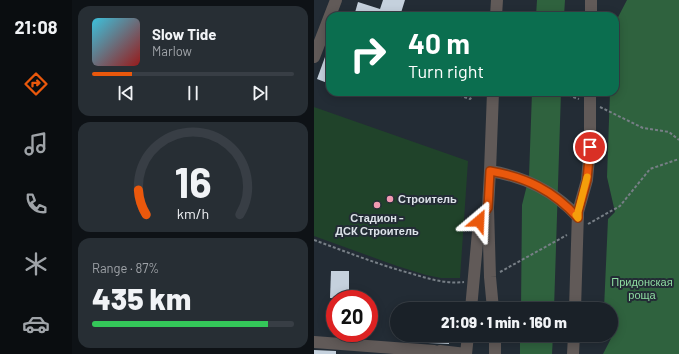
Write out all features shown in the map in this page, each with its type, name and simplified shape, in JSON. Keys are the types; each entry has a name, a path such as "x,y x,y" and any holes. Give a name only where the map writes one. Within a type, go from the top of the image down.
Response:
{"street":[{"path":"331,12 336,0"},
{"path":"496,12 497,0"},
{"path":"591,0 591,12"},
{"path":"314,57 326,26"},
{"path":"493,96 488,208 490,278 493,302"},
{"path":"575,302 577,223 578,212 587,180 590,147 590,97"},
{"path":"490,171 515,176 545,189 566,205 577,223"},
{"path":"472,302 479,221 488,208"},
{"path":"314,342 466,354 467,342"},
{"path":"495,342 495,354"},
{"path":"573,354 574,342"}],"path":[{"path":"461,96 470,99 473,96"},
{"path":"590,97 643,128 669,132 679,140"},
{"path":"490,278 577,223 596,220 620,206 650,169 679,159"},
{"path":"314,240 388,268 435,280 457,282 474,280"}],"green space":[{"path":"537,0 565,0 564,12 536,12"},
{"name":"Придонская роща","path":"627,0 679,0 679,354 603,354 609,342 618,342 618,302 604,302 608,219 615,212 607,177 610,96 619,96 619,15"},
{"path":"532,96 561,96 554,302 521,302 522,205 529,177"},
{"name":"Стадион - ДСК Строитель","path":"314,107 468,161 460,278 441,278 426,275 314,236"},
{"path":"520,342 553,342 552,354 520,354"}],"building":[{"path":"383,0 405,0 401,12 355,12 358,2 380,9"},
{"path":"326,54 326,82 317,79"},
{"path":"331,271 349,271 349,290 330,290"},
{"path":"449,342 449,344 428,343"},
{"path":"314,350 336,351 336,354 314,354"}],"slow traffic":[{"path":"576,215 578,218 578,212 587,177"}],"place":[{"name":"Строитель","path":"390,199"},
{"name":"Стадион - ДСК Строитель","path":"377,205"}],"route":[{"path":"479,221 488,208 490,171 515,176 545,189 566,205 578,218 578,212 587,180 590,147"}]}
